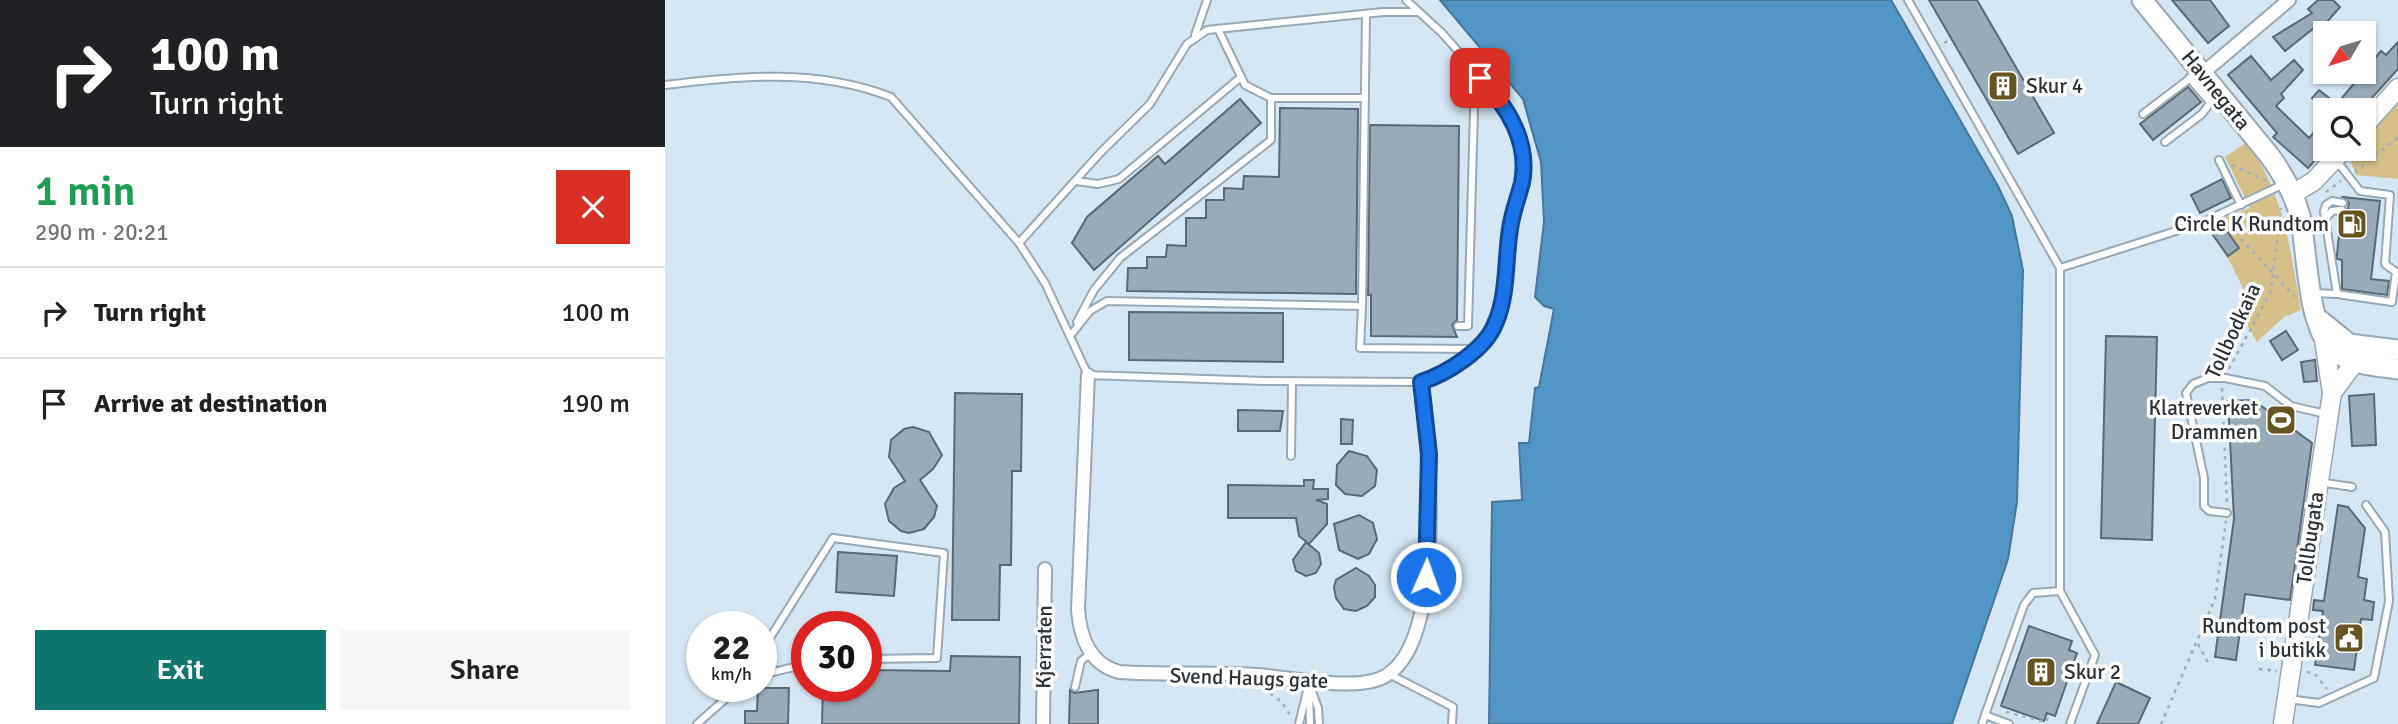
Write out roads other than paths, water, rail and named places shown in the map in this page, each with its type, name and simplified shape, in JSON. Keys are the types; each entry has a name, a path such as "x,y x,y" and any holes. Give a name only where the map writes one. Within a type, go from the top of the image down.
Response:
{"main road":[{"name":"Havnegata","path":"2142,0 2286,188"},
{"path":"2376,113 2398,88"},
{"path":"2333,161 2314,181 2286,188 2300,216 2316,315 2324,341 2343,356 2398,369"},
{"path":"2316,315 2335,335 2343,356"},
{"path":"2343,356 2398,350"},
{"name":"Tollbugata","path":"2332,393 2343,356"},
{"name":"Tollbugata","path":"2283,724 2328,415 2343,356"}],"street":[{"path":"2197,74 2289,0"},
{"path":"1088,375 1078,609 1083,636 1091,653"},
{"path":"1389,674 1404,660 1412,646 1425,605 1429,454 1421,382"},
{"name":"Kjerraten","path":"1043,724 1045,569"},
{"name":"Svend Haugs gate","path":"1091,653 1103,666 1119,673 1259,676 1309,683 1375,681 1389,674"}],"lane":[{"path":"1019,243 1150,104 1194,36 1207,0"},
{"path":"665,85 734,77 814,77 891,97 1019,243 1045,283 1088,375 1421,382 1440,375 1474,349 1496,324 1506,274 1510,229 1524,162 1519,136 1505,104 1442,33 1406,0"},
{"path":"1908,0 2060,268 2060,591 2095,655 2070,724"},
{"path":"1194,36 1218,29 1366,14 1417,12"},
{"path":"1366,14 1360,348 1474,349"},
{"path":"1218,29 1245,85 1271,97 1365,98"},
{"path":"1458,326 1468,326 1475,73"},
{"path":"2143,114 2197,74"},
{"path":"1076,180 1098,184 1119,179 1241,77"},
{"path":"1070,336 1094,290 1120,258 1271,140 1271,97"},
{"path":"2165,142 2202,114 2214,97"},
{"path":"2219,160 2244,203"},
{"path":"2312,293 2392,302 2397,271 2385,264 2391,195 2360,191 2343,161"},
{"path":"2060,268 2201,223 2244,203 2286,188"},
{"path":"2337,294 2325,219 2326,205 2332,201 2342,206"},
{"path":"2379,211 2389,211"},
{"path":"1070,336 1090,311 1107,301 1362,306"},
{"path":"2227,513 2209,511 2204,506 2204,478 2186,393 2193,384 2208,378 2225,378 2265,386 2291,406 2328,415"},
{"path":"1291,381 1291,456"},
{"path":"2318,482 2352,487"},
{"path":"2287,698 2319,703 2374,678 2389,601 2385,532 2366,505"},
{"path":"777,627 833,538 944,554 937,658 882,659"},
{"path":"1982,724 2024,605 2033,593 2060,591"},
{"path":"1075,687 1081,661 1091,653"},
{"path":"1389,674 1453,707 1452,724"},
{"path":"1299,722 1309,683"},
{"path":"1309,683 1310,724"},
{"path":"1309,683 1319,713 1319,724"},
{"path":"697,724 722,702"},
{"path":"1985,715 2006,723"}],"water":[{"path":"1440,0 1891,0 1998,186 2012,216 2023,270 2017,502 2008,559 1952,724 1489,724 1492,502 1522,500 1519,443 1529,443 1535,388 1539,387 1554,309 1544,306 1535,297 1544,222 1541,162 1523,99"}],"place":[{"name":"Skur 4","path":"2003,86"},
{"name":"Circle K Rundtom","path":"2352,224"},
{"name":"Klatreverket Drammen","path":"2281,420"},
{"name":"Rundtom post i butikk","path":"2349,638"},
{"name":"Skur 2","path":"2041,672"}]}
